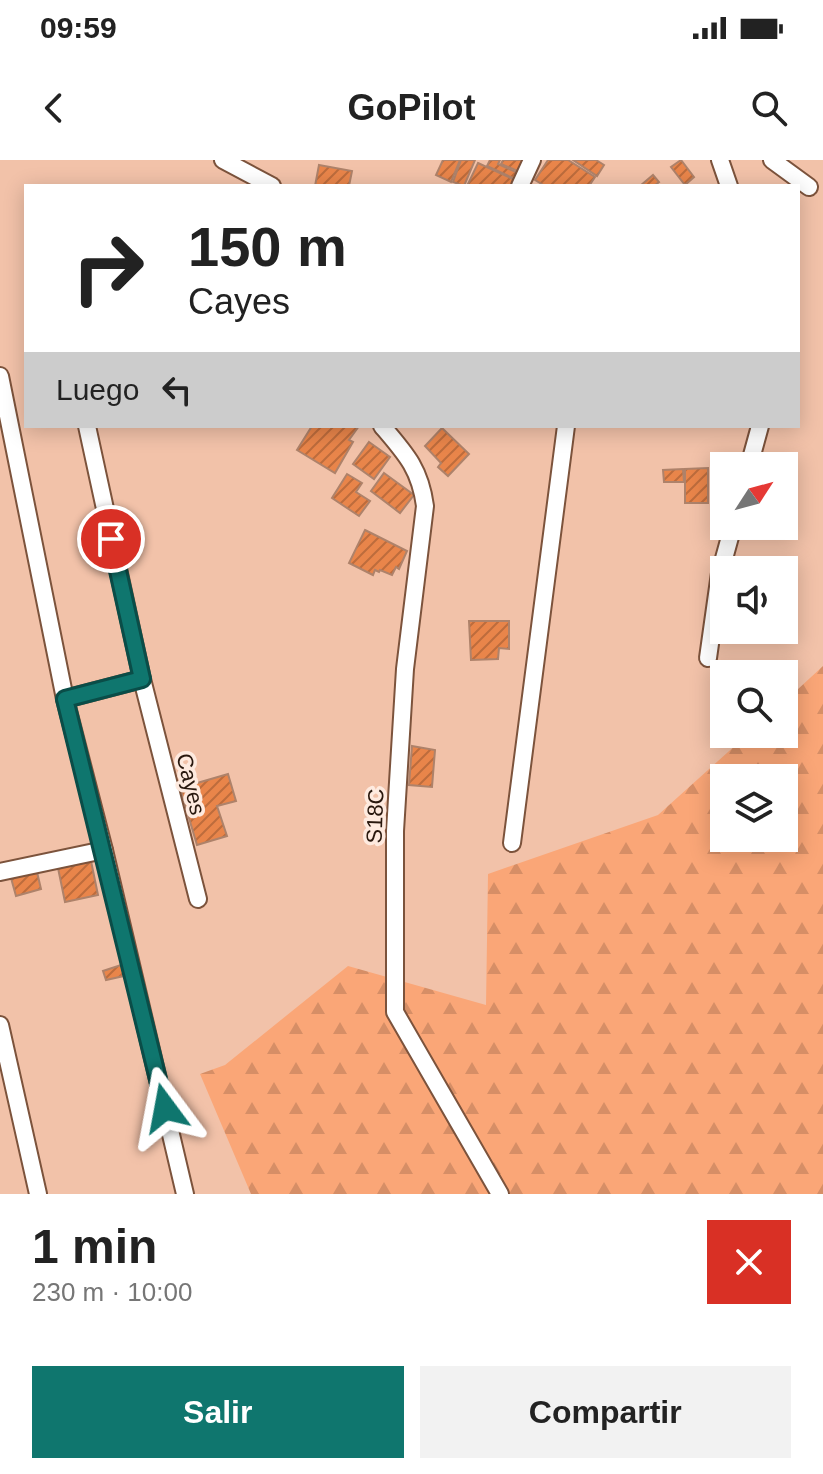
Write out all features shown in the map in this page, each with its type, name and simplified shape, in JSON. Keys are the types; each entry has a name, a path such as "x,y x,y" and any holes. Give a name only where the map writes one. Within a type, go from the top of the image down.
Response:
{"street":[{"path":"223,160 268,184"},
{"path":"526,183 532,160"},
{"path":"720,160 728,184"},
{"path":"772,160 809,187"},
{"path":"0,376 65,699 185,1194"},
{"name":"Cayes","path":"87,428 142,679 198,899"},
{"name":"S18C","path":"384,428 408,456 422,481 425,506 405,669 395,831 395,1012 500,1194"},
{"path":"512,843 566,428"},
{"path":"753,452 759,428"},
{"path":"708,658 720,573 729,540"},
{"path":"65,699 142,679"},
{"path":"0,872 104,850"},
{"path":"0,1025 38,1194"}],"green space":[{"path":"823,666 823,1194 251,1194 200,1074 225,1065 348,966 486,1005 488,874 658,815 710,768 710,852 798,852 798,764 715,764 732,748 798,748 798,689"}],"building":[{"path":"443,160 460,160 451,182 436,175"},
{"path":"461,160 475,160 465,184 453,182"},
{"path":"490,160 500,160 498,164 518,173 515,179 487,166"},
{"path":"503,160 525,161 520,172 501,164"},
{"path":"548,160 568,160 595,177 590,184 542,184 535,180"},
{"path":"573,160 596,160 604,165 597,176"},
{"path":"681,160 694,177 684,184 671,167"},
{"path":"478,163 517,181 515,184 468,184"},
{"path":"319,165 352,171 349,184 315,184"},
{"path":"653,175 659,182 656,184 642,184"},
{"path":"311,428 358,428 335,473 297,450"},
{"path":"442,428 469,454 448,476 438,467 441,463 425,446"},
{"path":"369,442 390,457 374,479 353,464"},
{"path":"708,468 708,503 685,503 685,469"},
{"path":"683,469 684,482 664,482 663,470"},
{"path":"384,473 414,495 400,513 371,491"},
{"path":"347,474 362,483 356,492 370,501 359,516 332,498"},
{"path":"365,530 407,551 399,569 396,567 392,575 375,570 373,575 349,563"},
{"path":"469,621 509,621 509,649 499,648 498,659 471,660"},
{"path":"412,746 435,750 432,787 409,785"},
{"path":"228,774 236,801 217,806 227,836 197,845 180,788"},
{"path":"91,861 98,895 65,902 58,868"},
{"path":"37,872 41,889 16,896 11,878"},
{"path":"121,965 124,976 106,980 103,971"}],"route":[{"path":"111,539 142,679 65,699 165,1108"}]}
